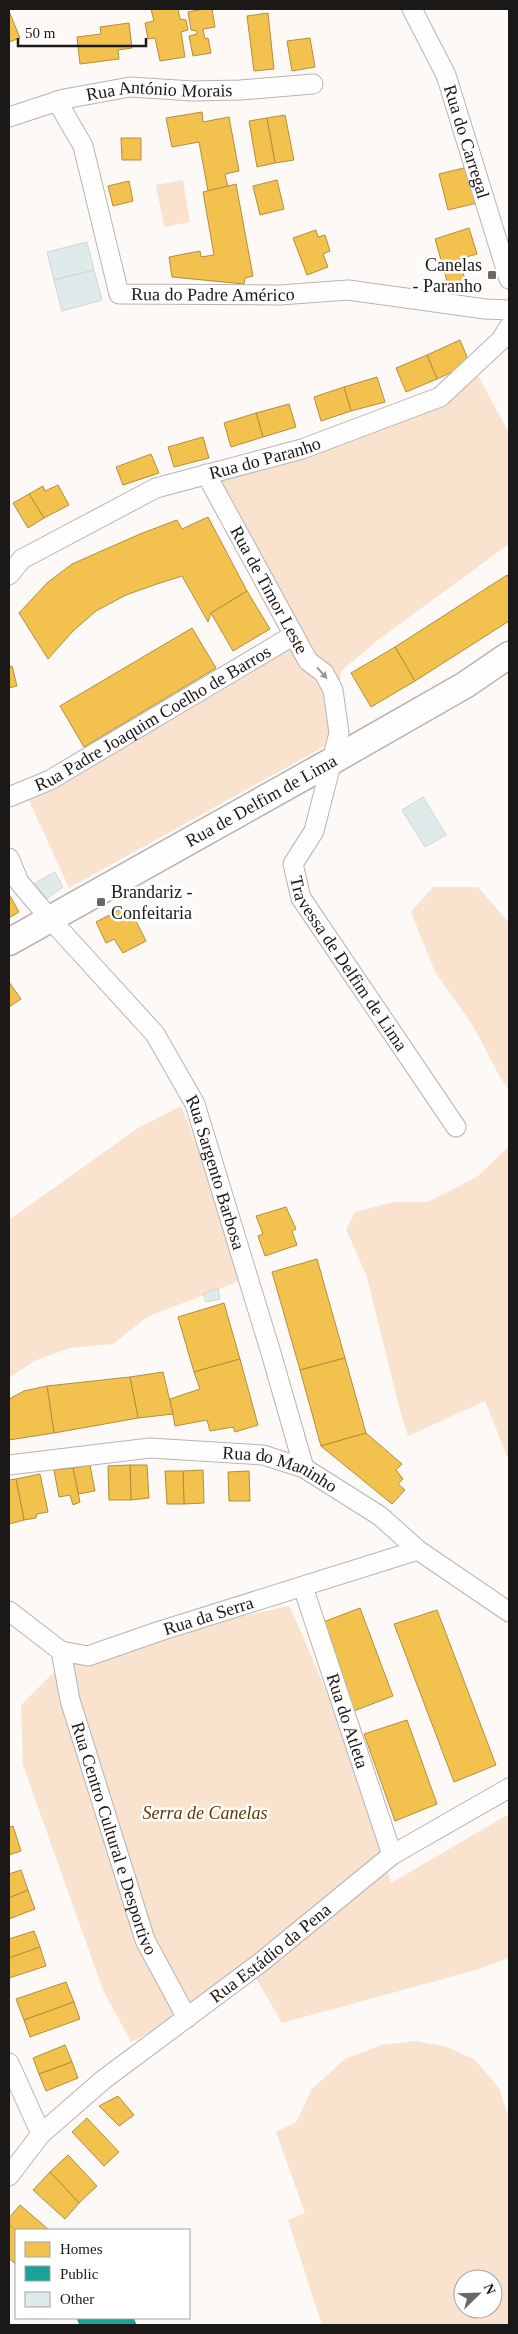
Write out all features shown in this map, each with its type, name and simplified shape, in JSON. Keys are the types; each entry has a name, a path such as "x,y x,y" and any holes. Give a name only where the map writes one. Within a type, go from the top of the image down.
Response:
{"main road":[{"name":"Rua de Delfim de Lima","path":"9,942 332,762 465,685 509,655"}],"street":[{"name":"Rua do Carregal","path":"412,9 446,75 509,280"},
{"name":"Rua António Morais","path":"9,117 57,101 130,87 202,91 313,84"},
{"name":"Rua do Padre Américo","path":"57,101 83,146 119,294 280,294 348,290 485,309 509,310"},
{"name":"Rua do Paranho","path":"9,575 22,559 156,488 302,448 440,397 501,340 509,327"},
{"name":"Rua de Timor Leste","path":"206,474 308,661 324,673 333,690 339,733 332,762"},
{"name":"Rua Padre Joaquim Coelho de Barros","path":"9,797 50,780 294,635"},
{"name":"Travessa de Delfim de Lima","path":"332,762 314,831 293,864 301,898 456,1127"},
{"name":"Rua Sargento Barbosa","path":"9,858 19,882 155,1034 194,1104 271,1353 304,1468"},
{"name":"Rua do Maninho","path":"9,1466 150,1448 262,1455 304,1468 380,1516 418,1550 509,1612"},
{"name":"Rua da Serra","path":"9,1611 61,1651 88,1656 160,1631 418,1550"},
{"name":"Rua do Atleta","path":"303,1587 392,1855"},
{"name":"Rua Centro Cultural e Desportivo","path":"61,1651 70,1700 145,1940 187,2018"},
{"name":"Rua Estádio da Pena","path":"9,2176 41,2134 103,2080 260,1964 392,1855 509,1788"},
{"path":"9,2064 41,2134"}],"green space":[{"path":"183,180 190,222 164,227 156,185"},
{"path":"476,372 509,433 509,544 378,640 341,671 336,740 69,888 26,794 296,637 290,607 215,469 397,413"},
{"path":"433,887 478,887 509,923 509,1090 473,1026 435,972 411,912"},
{"path":"181,1106 250,1277 147,1317 113,1344 70,1348 34,1361 9,1378 9,1220 138,1128"},
{"path":"509,1146 509,1461 485,1401 408,1436 367,1277 346,1229 355,1212 393,1202 428,1202 477,1177"},
{"name":"Serra de Canelas","path":"289,1606 319,1673 345,1742 391,1883 509,1814 509,1958 476,1970 282,2023 249,1966 189,2013 131,2042 103,1990 23,1765 21,1705 51,1675 87,1649"},
{"path":"415,2041 448,2047 475,2060 499,2088 509,2119 509,2325 322,2325 288,2220 305,2213 276,2132 296,2122 312,2089 345,2059 381,2045"}],"building: Homes":[{"path":"151,9 178,9 180,19 186,20 188,30 181,32 185,57 160,61 155,38 148,39 145,23 154,21"},
{"path":"212,9 215,27 203,29 205,39 208,38 211,53 193,56 189,36 197,34 197,31 191,30 188,12"},
{"path":"9,11 20,38 9,42"},
{"path":"268,13 274,69 254,71 247,16"},
{"path":"129,23 132,48 118,50 119,59 80,64 77,37 101,34 100,27"},
{"path":"310,38 315,67 292,71 287,41"},
{"path":"202,112 203,122 229,117 239,171 225,174 228,188 208,191 199,142 172,147 166,118"},
{"path":"285,115 294,160 275,163 267,118"},
{"path":"267,118 275,163 257,167 249,121"},
{"path":"121,138 141,138 141,160 122,160"},
{"path":"468,167 481,202 448,210 439,174"},
{"path":"277,180 284,209 260,215 253,186"},
{"path":"129,181 133,201 113,206 108,186"},
{"path":"236,184 253,276 245,278 244,284 172,277 169,257 200,251 201,257 214,255 203,192"},
{"path":"469,228 477,254 459,259 466,283 449,288 435,239"},
{"path":"316,230 318,237 325,235 330,251 323,254 328,267 307,275 293,238"},
{"path":"460,340 470,364 437,379 427,355"},
{"path":"427,355 437,379 406,392 396,368"},
{"path":"377,377 385,402 351,411 344,387"},
{"path":"344,387 351,411 321,421 314,397"},
{"path":"289,404 296,427 263,437 256,413"},
{"path":"256,413 263,437 231,447 224,423"},
{"path":"203,437 209,458 174,467 168,447"},
{"path":"151,454 159,473 123,485 116,467"},
{"path":"58,485 69,505 44,518 29,494 43,486 45,491"},
{"path":"29,494 44,518 28,528 13,503"},
{"path":"208,517 247,591 211,613 208,622 182,576 157,584 126,595 96,611 73,631 48,659 19,613 47,583 72,564 140,534 177,520 182,529"},
{"path":"507,575 509,578 509,621 415,681 395,647"},
{"path":"247,591 270,629 233,651 211,613"},
{"path":"192,628 216,668 84,747 60,706"},
{"path":"395,647 415,681 371,707 351,673"},
{"path":"12,666 17,686 9,688 9,667"},
{"path":"9,894 19,912 9,918"},
{"path":"123,908 129,921 135,919 146,941 123,953 114,939 106,943 96,922"},
{"path":"9,982 21,999 9,1007"},
{"path":"286,1207 296,1229 292,1231 297,1245 265,1256 258,1236 263,1234 256,1216"},
{"path":"317,1259 345,1358 300,1370 272,1272"},
{"path":"224,1303 240,1359 194,1372 178,1317"},
{"path":"345,1358 366,1433 321,1446 300,1370"},
{"path":"240,1359 258,1425 235,1432 233,1427 210,1431 207,1420 175,1426 170,1399 200,1389 194,1372"},
{"path":"163,1372 173,1414 138,1418 130,1377"},
{"path":"130,1377 138,1418 54,1433 47,1386"},
{"path":"47,1386 54,1433 9,1440 9,1399 24,1391"},
{"path":"366,1433 402,1464 396,1470 403,1479 398,1484 405,1490 392,1504 321,1446"},
{"path":"90,1465 95,1491 78,1494 73,1468"},
{"path":"130,1465 147,1465 149,1498 131,1500"},
{"path":"130,1465 131,1500 109,1500 108,1466"},
{"path":"73,1468 80,1502 73,1505 70,1495 59,1497 54,1470"},
{"path":"203,1470 204,1503 184,1504 183,1471"},
{"path":"165,1471 183,1471 184,1504 167,1504"},
{"path":"249,1471 250,1501 229,1501 228,1472"},
{"path":"40,1474 48,1512 37,1514 36,1518 24,1520 16,1479"},
{"path":"16,1479 24,1520 9,1524 9,1480"},
{"path":"360,1608 393,1696 351,1712 318,1624"},
{"path":"437,1610 496,1765 454,1782 394,1624"},
{"path":"407,1720 437,1804 395,1821 364,1734"},
{"path":"13,1826 21,1851 9,1855 9,1827"},
{"path":"21,1870 28,1890 9,1898 9,1874"},
{"path":"28,1890 35,1909 9,1919 9,1898"},
{"path":"34,1931 40,1947 9,1958 9,1939"},
{"path":"40,1947 46,1966 9,1978 9,1958"},
{"path":"66,1982 74,2002 24,2020 16,1999"},
{"path":"74,2002 80,2019 30,2037 24,2020"},
{"path":"65,2045 72,2062 39,2074 33,2058"},
{"path":"72,2062 78,2078 46,2091 39,2074"},
{"path":"118,2096 134,2115 119,2126 99,2106"},
{"path":"87,2118 119,2152 104,2166 72,2132"},
{"path":"68,2155 97,2186 79,2203 50,2172"},
{"path":"50,2172 79,2203 65,2219 33,2190"},
{"path":"20,2205 48,2229 15,2230 9,2224 9,2218"},
{"path":"9,2224 15,2230 15,2264 9,2258"}],"building: Public":[{"path":"77,2319 133,2319 136,2325 80,2325"}],"building: Other":[{"path":"87,242 94,270 54,280 47,252"},
{"path":"94,270 102,300 62,311 54,280"},
{"path":"423,797 446,835 425,847 402,810"},
{"path":"55,872 63,887 46,899 35,883"},
{"path":"218,1288 220,1299 206,1302 203,1294"}],"place":[{"name":"Canelas - Paranho","path":"492,275"},
{"name":"Brandariz - Confeitaria","path":"101,902"}]}
